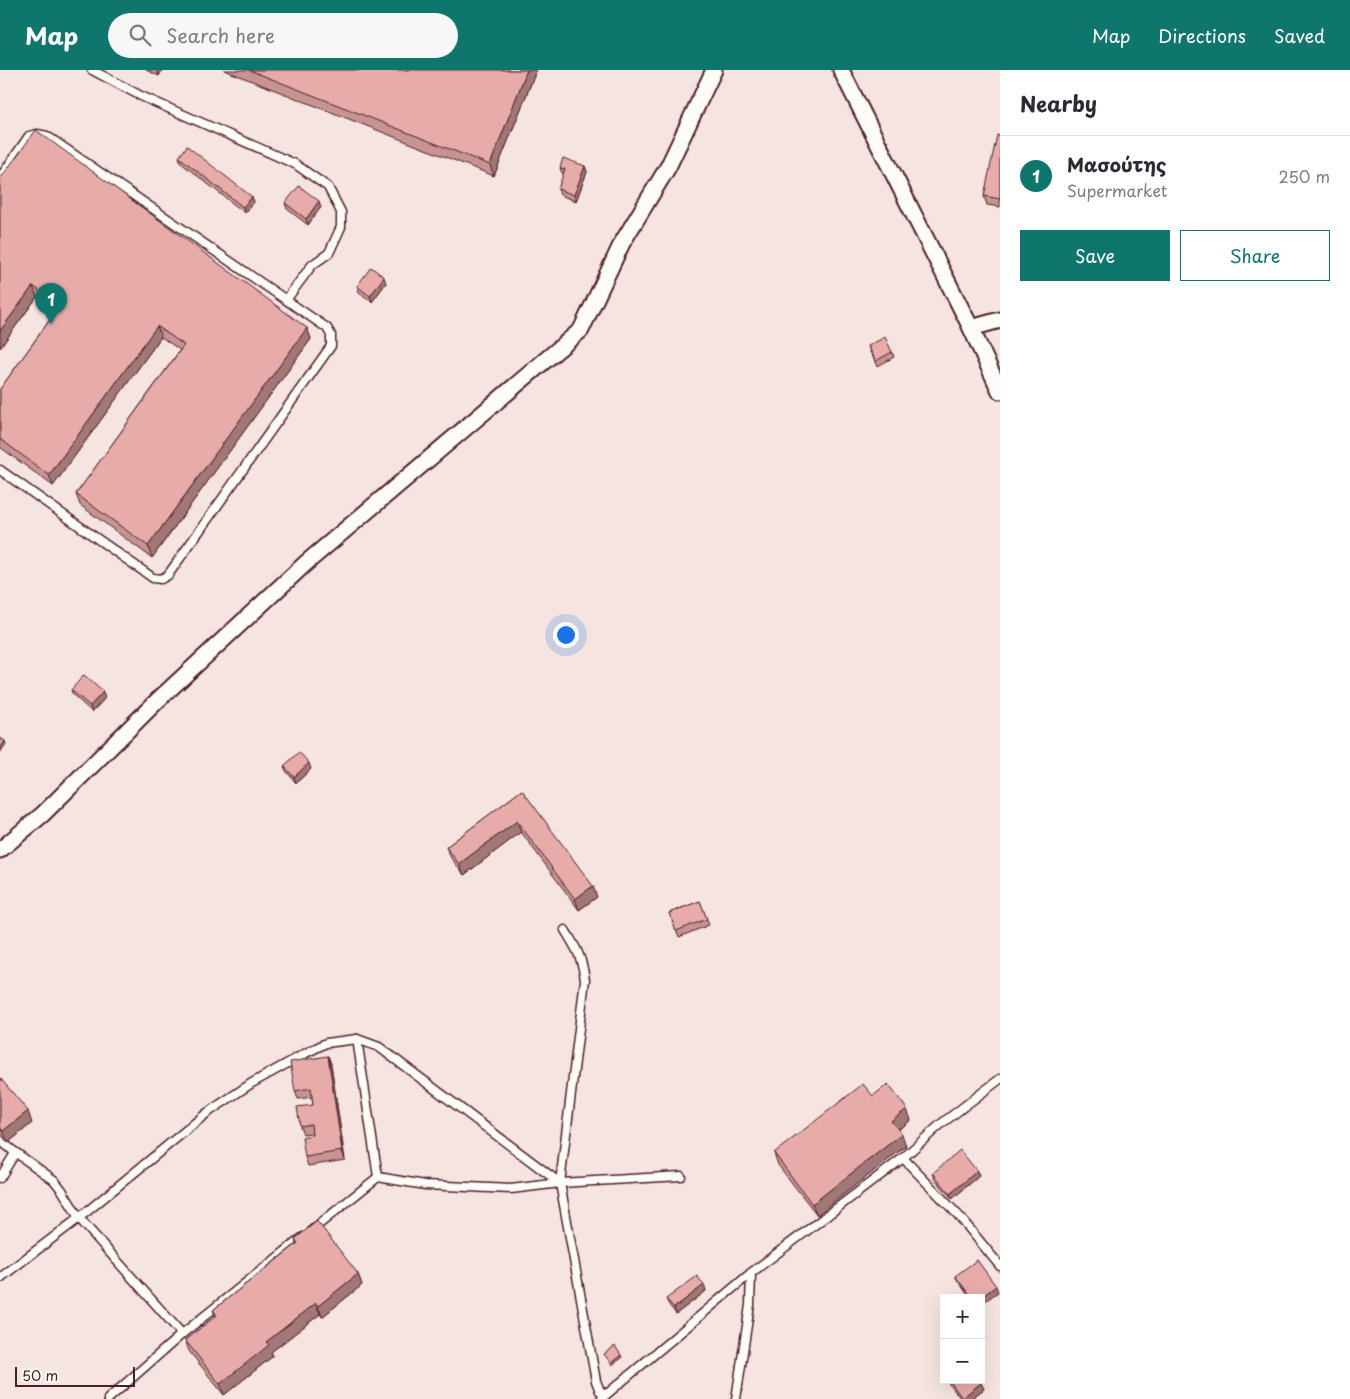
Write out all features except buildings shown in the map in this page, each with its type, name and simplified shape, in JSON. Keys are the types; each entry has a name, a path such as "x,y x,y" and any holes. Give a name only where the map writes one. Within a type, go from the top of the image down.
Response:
{"street":[{"path":"0,850 43,814 158,700 306,563 581,330 622,243 668,167 714,70"},
{"path":"841,70 971,328 1000,391"},
{"path":"971,328 1000,320"}],"lane":[{"path":"92,70 141,96 294,164 328,187 341,212 340,227 329,253 312,265 286,300"},
{"path":"0,178 29,136 37,134 47,136 327,328 330,335 330,346 168,575 161,579 153,578 0,470"},
{"path":"565,930 582,961 585,980 560,1183 596,1381 603,1397 751,1273 903,1158 941,1124 1000,1079"},
{"path":"0,1278 79,1218 207,1113 252,1083 326,1043 357,1039 379,1047 560,1183"},
{"path":"357,1039 378,1177"},
{"path":"0,1140 15,1153 54,1180 79,1218 182,1334"},
{"path":"0,1178 15,1153"},
{"path":"903,1158 959,1216 1000,1266"},
{"path":"108,1399 182,1334 378,1177 425,1185 511,1188 560,1183 681,1176"},
{"path":"736,1399 750,1305 751,1273"}],"place":[{"name":"Μασούτης","path":"51,324"}]}
